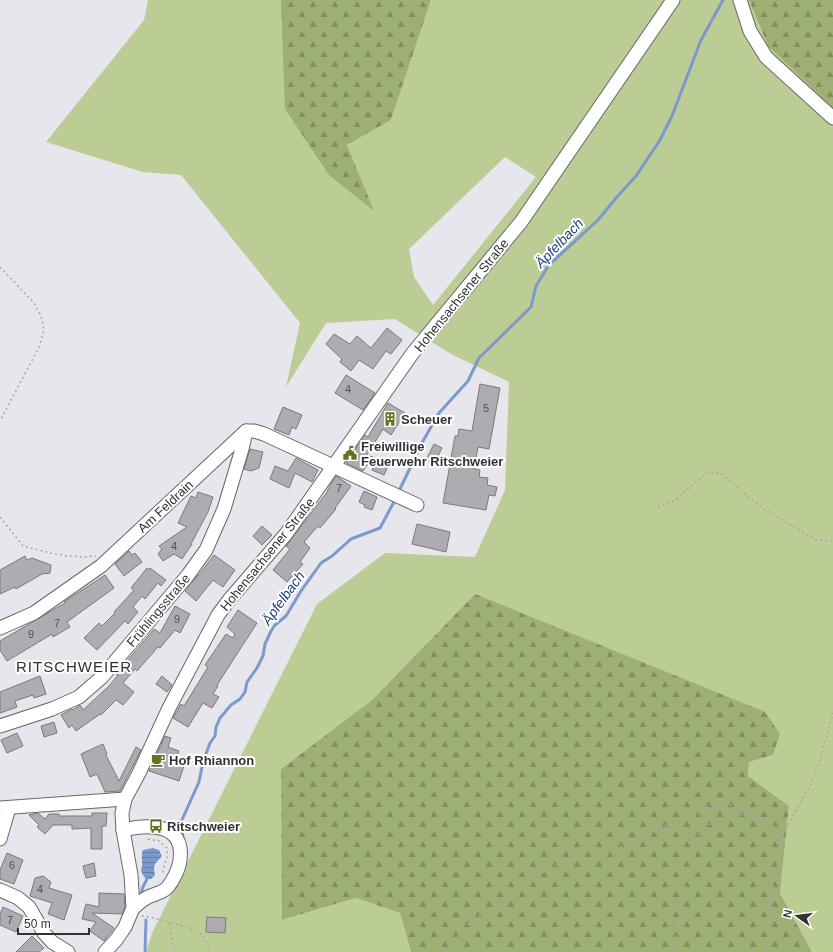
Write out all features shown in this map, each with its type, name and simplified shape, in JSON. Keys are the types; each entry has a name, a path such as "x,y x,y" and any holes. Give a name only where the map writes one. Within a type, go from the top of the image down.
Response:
{"street":[{"name":"Hohensachsener Straße","path":"132,911 131,875 122,813 125,799 139,773 169,708 218,615 229,600 286,534 412,354 521,222 673,0"},
{"path":"740,0 750,31 766,56 833,118"},
{"path":"246,431 254,431 264,434 417,505"},
{"name":"Am Feldrain","path":"0,628 34,613 101,566 246,431"},
{"name":"Frühlingsstraße","path":"0,726 52,709 79,697 102,677 188,575 206,550 224,509 242,450 246,431"},
{"path":"0,839 5,808 125,799"},
{"path":"105,952 116,940 132,911 148,897 160,893 167,888 173,880 180,863 181,849 174,834 156,826 124,829"},
{"path":"0,890 18,898 29,907 44,933 52,942 68,952"}],"path":[{"path":"0,268 34,303 41,316 44,330 39,347 0,422"},
{"path":"658,507 674,501 706,473 720,472 764,508 816,540 833,541"},
{"path":"0,517 23,546 67,556 84,557 114,554"},
{"path":"767,952 771,896 783,834 810,786 820,760 833,713"},
{"path":"445,952 475,916 499,911 524,884 566,860 598,860 627,842 657,828 693,818 711,804 734,805 748,815"},
{"path":"674,952 690,854 694,839 706,826 735,814 748,815 763,818 783,834"},
{"path":"144,826 147,839 159,841 167,848 167,857 161,879"},
{"path":"132,911 188,928 203,936 210,952"},
{"path":"169,923 175,952"}],"green space":[{"path":"148,0 281,0 373,210 347,145 391,120 431,0 749,0 768,46 833,108 833,952 812,952 780,893 789,806 748,776 749,762 773,755 475,594 372,700 281,769 283,920 356,898 400,913 411,952 146,952 152,933 317,604 385,553 475,557 505,490 509,382 451,354 395,319 326,323 286,387 300,323 181,175 143,172 46,142 144,20","holes":["505,157 536,177 433,305 414,277 409,249"]},
{"path":"281,0 431,0 391,120 347,145 374,211 329,175 285,109"},
{"path":"749,0 833,0 833,108 768,46"},
{"path":"475,594 765,712 780,734 773,755 749,762 748,776 789,806 780,893 812,952 411,952 400,913 356,898 282,920 281,769 372,700"}],"water":[{"path":"153,848 159,850 162,856 155,864 155,875 149,879 144,877 142,874 142,853 143,850"}],"building":[{"path":"387,328 402,340 391,354 386,351 373,369 359,360 351,371 340,362 342,359 326,344 334,334 350,344 357,336 371,348"},
{"path":"346,375 375,393 363,410 335,393"},
{"path":"480,384 500,388 489,449 478,447 474,469 480,470 479,477 488,478 487,485 497,487 495,496 489,495 486,510 443,503 455,436 458,436 459,429 472,431"},
{"path":"388,403 405,413 391,435 383,429 367,455 373,457 363,471 346,463 365,435 368,437"},
{"path":"283,407 302,415 296,429 292,427 289,435 274,429"},
{"path":"434,444 442,448 434,464 426,460"},
{"path":"250,449 263,452 259,468 251,471 244,469"},
{"path":"296,458 318,470 312,482 295,473 289,488 270,479 275,466 288,471"},
{"path":"377,459 389,464 384,475 372,470"},
{"path":"336,476 351,486 335,508 336,509 320,528 318,526 304,542 310,548 300,562 303,564 287,582 273,570 290,549 286,546 328,491"},
{"path":"364,491 377,497 372,510 364,507 365,505 359,502"},
{"path":"198,492 213,497 208,512 192,544 182,559 174,554 163,561 158,554 162,549 159,546 187,527 178,523 191,496 196,498"},
{"path":"417,524 450,532 446,552 412,544"},
{"path":"262,526 272,535 262,545 253,536"},
{"path":"129,551 132,555 135,553 142,562 124,576 115,564"},
{"path":"214,555 235,570 223,587 213,580 196,601 185,591"},
{"path":"25,556 27,560 32,558 51,565 50,573 42,574 16,589 15,587 0,594 0,570"},
{"path":"147,568 148,570 150,568 166,580 161,586 158,583 145,599 142,596 133,607 138,612 128,624 125,621 97,650 84,638 99,623 102,626 115,613 114,612 134,590 131,588"},
{"path":"105,575 114,588 67,622 70,627 53,637 52,634 7,661 0,650 0,641 65,603 64,602"},
{"path":"175,606 190,614 180,633 175,630 160,648 158,647 137,671 135,669 123,683 134,692 123,705 116,700 101,715 100,714 76,731 72,725 69,728 61,715 80,705 83,710 109,686 118,675 116,674 154,629 160,633"},
{"path":"238,610 257,623 217,685 218,686 213,694 219,697 212,708 203,703 188,727 173,718 181,704 184,706 208,667 205,665 226,634 233,638 235,634 227,627"},
{"path":"40,676 46,694 34,698 33,695 15,701 17,707 0,713 0,692"},
{"path":"162,676 172,685 167,692 156,684"},
{"path":"54,722 57,733 44,737 41,726"},
{"path":"17,733 23,746 7,753 1,740"},
{"path":"165,736 171,738 168,747 179,751 176,759 185,763 179,781 149,771"},
{"path":"103,744 107,754 106,755 119,781 136,747 141,750 120,791 105,792 97,774 90,777 81,754"},
{"path":"38,813 45,819 49,814 59,814 59,816 92,816 92,813 107,813 106,826 102,826 102,849 91,849 91,828 72,829 72,825 53,825 45,834 37,827 39,825 29,815"},
{"path":"7,853 23,860 14,884 0,879 0,870"},
{"path":"94,863 96,876 86,878 83,866"},
{"path":"43,876 51,882 49,888 72,895 64,920 48,914 52,903 30,896 35,878"},
{"path":"99,893 124,894 125,907 122,914 92,913 114,928 104,941 90,931 96,922 82,919 86,904 99,907"},
{"path":"3,907 23,916 16,932 0,925 0,914"},
{"path":"207,917 226,918 225,933 206,932"},
{"path":"32,936 44,948 39,952 16,952"}],"waterway":[{"name":"Äpfelbach","path":"399,491 423,441 439,413 468,381 479,358 531,307 536,286 549,265 598,220 636,176 660,140 672,116 701,40 723,0"},
{"name":"Äpfelbach","path":"183,839 181,822 199,782 203,762 210,743 215,736 216,727 220,718 231,705 240,699 245,692 247,682 263,656 265,644 271,631 275,625 286,616 301,591 321,563 332,556 351,539 380,528 395,500"},
{"path":"142,896 142,889 147,879"},
{"name":"Äpfelbach","path":"145,952 146,920"}],"place":[{"name":"Scheuer","path":"390,419"},
{"name":"Freiwillige Feuerwehr Ritschweier","path":"350,453"},
{"name":"Hof Rhiannon","path":"158,760"},
{"name":"Ritschweier","path":"156,826"}],"district":[{"name":"RITSCHWEIER","path":"74,667"}]}
